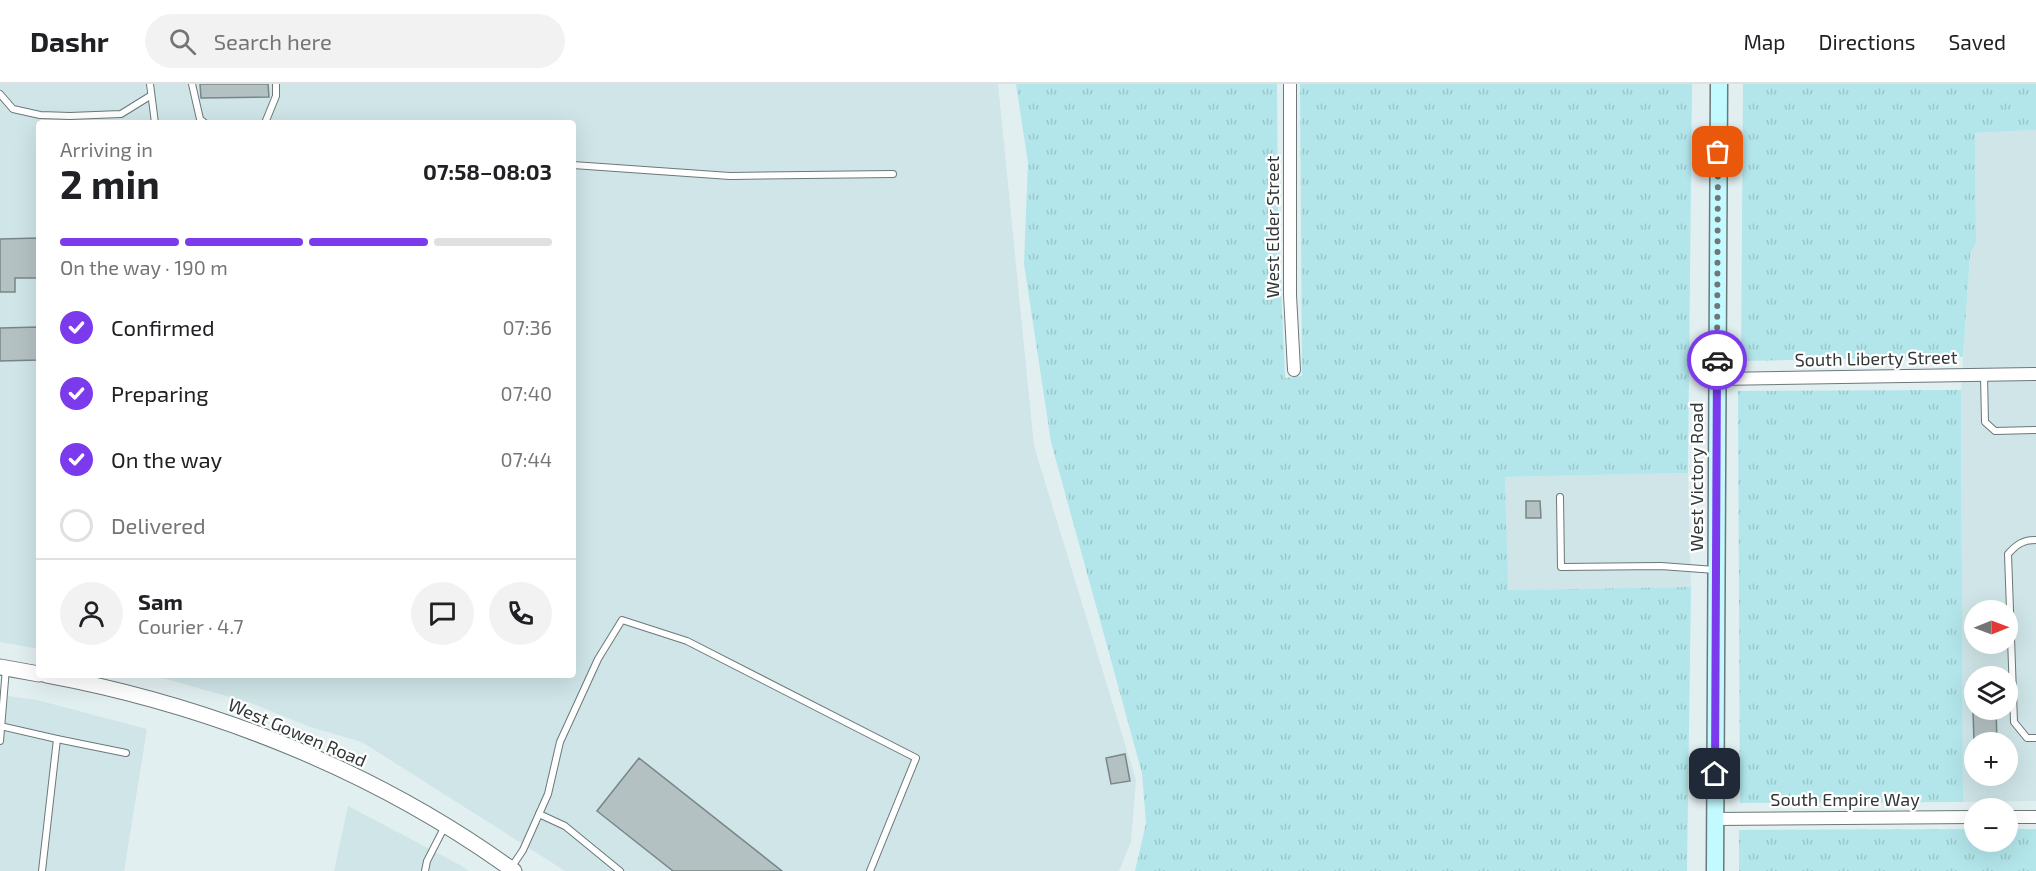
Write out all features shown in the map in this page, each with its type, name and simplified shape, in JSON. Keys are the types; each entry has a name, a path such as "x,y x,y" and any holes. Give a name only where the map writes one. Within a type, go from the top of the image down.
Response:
{"main road":[{"name":"West Victory Road","path":"1715,871 1719,84"}],"street":[{"name":"West Elder Street","path":"1290,84 1290,295 1294,370"},
{"name":"South Liberty Street","path":"1717,379 2036,374"},
{"path":"3,667 36,673"},
{"name":"West Gowen Road","path":"80,678 102,680 176,705 260,735 340,769 446,825 512,870"},
{"name":"South Empire Way","path":"1715,819 1964,817"},
{"path":"2018,817 2036,817"}],"lane":[{"path":"150,84 154,120"},
{"path":"192,84 201,120"},
{"path":"266,120 276,96 276,84"},
{"path":"0,94 13,109 40,115 70,116 121,114 150,96"},
{"path":"576,165 730,176 892,174"},
{"path":"1984,375 1985,422 1995,430 2036,430"},
{"path":"1560,497 1561,567 1661,566 1716,570"},
{"path":"2036,540 2026,540 2016,544 2008,554 2014,722 2027,738 2036,738"},
{"path":"512,870 548,794 560,742 598,659 622,620 687,641 916,758 870,871"},
{"path":"0,741 3,667"},
{"path":"0,726 126,753"},
{"path":"42,871 57,739"},
{"path":"539,814 565,826 620,871"},
{"path":"426,871 427,861 446,825"}],"shaded area":[{"path":"0,84 998,84 1034,446 1136,780 1131,842 1119,871 565,871 362,742 310,727 251,703 163,678 576,678 576,120 36,120 36,648 0,642"},
{"path":"2036,130 2036,801 2018,801 2018,798 1964,798 1963,802 1961,390 1970,255 1976,242 1975,133"},
{"path":"1688,473 1691,587 1507,590 1505,477"},
{"path":"0,695 37,700 147,729 124,871 0,871"},
{"path":"348,806 460,865 469,871 334,871"}],"green space":[{"path":"1016,84 1277,84 1278,216 1285,378 1302,376 1300,84 1692,84 1688,473 1505,477 1508,590 1691,587 1687,871 1135,871 1146,823 1142,773 1051,442 1024,264 1028,163"},
{"path":"1743,84 2036,84 2036,130 1975,133 1976,242 1970,255 1963,357 1741,361"},
{"path":"1961,390 1963,802 1740,803 1738,391"},
{"path":"1964,829 1964,852 2018,852 2018,829 2036,829 2036,871 1739,871 1739,830"}],"building":[{"path":"200,84 268,84 269,97 201,98"},
{"path":"36,238 36,278 15,278 15,292 0,292 0,239"},
{"path":"36,327 36,360 0,361 0,328"},
{"path":"1526,501 1540,501 1541,518 1526,518"},
{"path":"1973,720 1996,720 1997,732 1974,732"},
{"path":"1125,754 1130,781 1111,784 1106,758"},
{"path":"639,758 782,871 673,871 597,811"}],"way so far":[{"path":"1717,360 1718,152"}],"route":[{"path":"1715,774 1717,360"}]}
